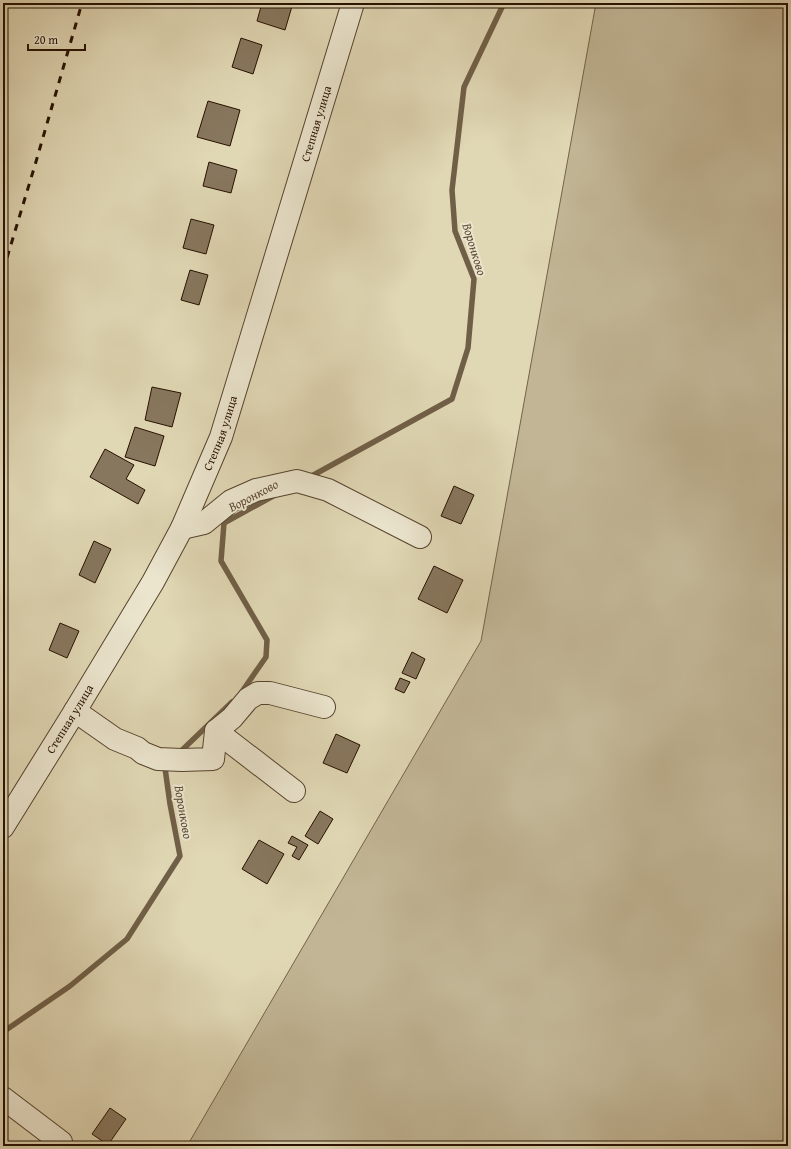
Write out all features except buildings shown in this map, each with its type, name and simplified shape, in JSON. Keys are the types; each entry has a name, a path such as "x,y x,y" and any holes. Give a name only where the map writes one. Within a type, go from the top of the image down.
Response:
{"street":[{"name":"Степная улица","path":"3,827 153,582 182,528 221,437 354,3"},
{"path":"182,528 204,523 231,501 256,490 306,484 328,490 420,537"},
{"path":"75,711 115,739 137,748 143,753 158,759 182,760 213,758 216,731 232,718 248,699 258,693 270,693 324,708"},
{"path":"216,731 294,791"},
{"path":"3,1098 61,1142"}],"shaded area":[{"path":"596,3 788,3 788,1146 187,1146 481,641"}],"waterway":[{"name":"Воронково","path":"308,478 452,399 468,348 474,279 455,231 452,190 464,87 504,3"},
{"name":"Воронково","path":"241,693 266,657 267,640 221,561 224,523 275,495"},
{"name":"Воронково","path":"178,754 232,702"},
{"name":"Воронково","path":"3,1032 70,986 127,939 180,856 165,768 168,765"}],"railway":[{"path":"3,271 82,3"}]}
